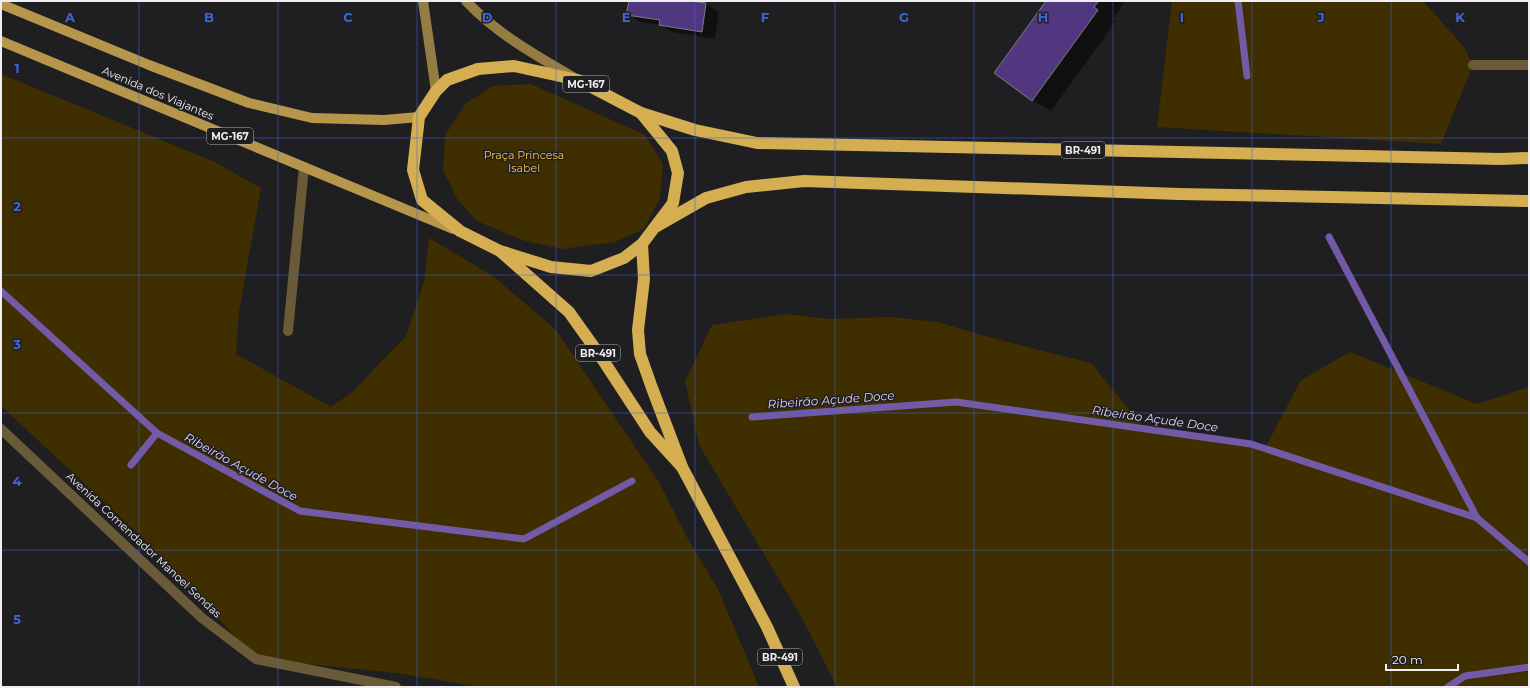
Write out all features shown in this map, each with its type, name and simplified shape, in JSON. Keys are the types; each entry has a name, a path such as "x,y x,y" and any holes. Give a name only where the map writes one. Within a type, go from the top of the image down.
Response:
{"highway":[{"name":"MG-167","path":"514,66 578,80 641,113 672,151 678,174 672,203 656,227 642,244 624,258 591,271 551,268 500,250 460,231 422,200 413,170 419,117 436,91 447,80 478,69 514,66"},
{"name":"BR-491","path":"641,113 695,130 757,142 1485,159 1529,158"},
{"path":"656,227 706,198 746,187 804,181 1171,194 1529,201"},
{"name":"BR-491","path":"642,244 644,279 638,330 640,354 682,468 767,627 794,687"},
{"name":"BR-491","path":"500,250 569,312 601,357 650,432 682,468"}],"main road":[{"path":"424,1 436,91"},
{"path":"466,1 476,12 519,45 578,80"},
{"name":"Avenida dos Viajantes","path":"1,4 149,65 250,103 312,118 384,120 419,117"},
{"name":"Avenida dos Viajantes","path":"1,40 460,231"}],"street":[{"path":"1473,65 1529,66"},
{"path":"288,331 304,167"},
{"name":"Avenida Comendador Manoel Sendas","path":"1,429 202,618 256,659 396,687"}],"green space":[{"path":"1172,1 1423,1 1464,47 1473,65 1441,144 1157,127"},
{"path":"1,74 215,162 261,188 239,312 236,354 331,407 351,393 406,336 424,282 429,238 493,276 556,330 660,484 688,539 719,591 759,687 480,687 397,673 256,659 143,538 1,406"},
{"name":"Praça Princesa Isabel","path":"531,84 645,135 663,164 660,198 644,229 615,242 562,249 522,240 477,221 457,199 443,170 445,135 465,104 493,86"},
{"path":"785,314 830,319 892,317 938,322 981,335 1091,363 1145,429 1265,448 1301,380 1350,352 1477,404 1529,387 1529,687 837,687 802,618 699,445 685,381 712,325"}],"building":[{"path":"629,1 691,1 706,3 702,32 659,25 660,20 626,15"},
{"path":"1046,1 1099,1 1094,7 1098,10 1032,101 994,73"}],"waterway":[{"path":"1238,1 1247,76"},
{"path":"1329,237 1477,518"},
{"name":"Ribeirão Açude Doce","path":"1,291 157,433 300,511 524,539 632,481"},
{"name":"Ribeirão Açude Doce","path":"752,417 956,402 1251,444 1477,518 1529,562"},
{"path":"131,465 157,433"},
{"path":"1448,687 1465,676 1529,667"}]}
